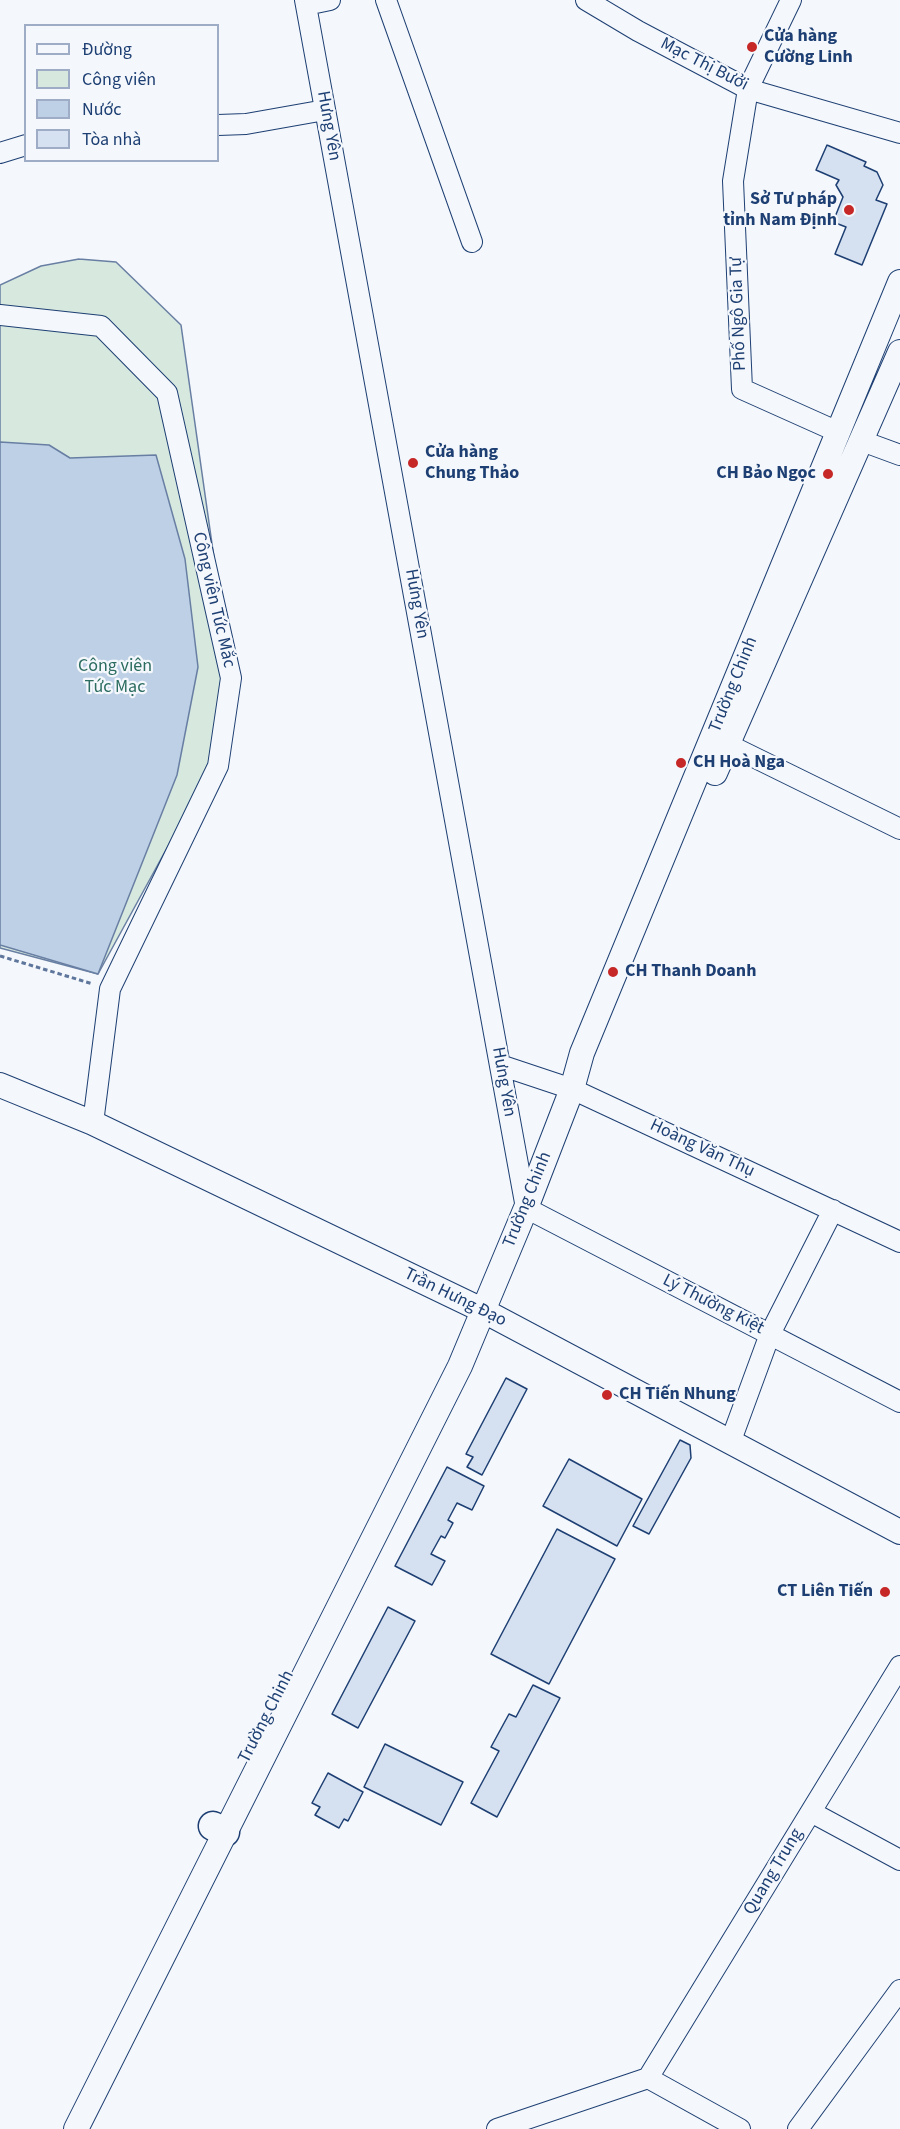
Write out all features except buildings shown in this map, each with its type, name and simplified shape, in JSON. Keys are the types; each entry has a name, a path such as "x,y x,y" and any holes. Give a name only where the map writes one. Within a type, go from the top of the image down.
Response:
{"main road":[{"name":"Trường Chinh","path":"76,2129 448,1356 482,1310 526,1208 572,1089 582,1053 682,828 838,432 900,282"},
{"name":"Trường Chinh","path":"682,828 727,744 900,352"},
{"path":"838,432 862,441"},
{"name":"Trần Hưng Đạo","path":"0,1085 93,1123 482,1310 900,1532"},
{"name":"Trường Chinh","path":"61,2129 219,1829"}],"street":[{"path":"306,3 330,0"},
{"path":"386,0 472,242"},
{"name":"Mạc Thị Bưởi","path":"586,0 748,89 900,133"},
{"name":"Phố Ngô Gia Tự","path":"791,0 748,89 733,181 742,389 838,432"},
{"name":"Hưng Yên","path":"306,3 526,1208"},
{"path":"219,125 246,123 326,110"},
{"path":"0,153 24,145"},
{"name":"Công viên Tức Mắc","path":"0,315 101,326 166,393 231,678 218,766 110,989 93,1123"},
{"path":"862,441 900,454"},
{"path":"727,744 900,829"},
{"name":"Hoàng Văn Thụ","path":"500,1065 572,1089 900,1242"},
{"name":"Lý Thường Kiệt","path":"526,1208 900,1402"},
{"path":"730,1443 770,1334 833,1210"},
{"name":"Quang Trung","path":"648,2078 900,1666"},
{"path":"811,1812 900,1860"},
{"path":"798,2129 900,1990"},
{"path":"497,2129 648,2078 708,2121 740,2129"}],"path":[{"path":"0,956 110,989"}],"green space":[{"name":"Công viên Tức Mạc","path":"79,259 116,262 181,325 231,678 219,753 98,974 0,948 0,285 41,266"}],"water":[{"name":"Công viên Tức Mạc","path":"0,442 49,445 70,458 156,455 185,559 198,667 177,775 98,974 0,945"}],"place":[{"name":"Cửa hàng Cường Linh","path":"752,47"},
{"name":"Sở Tư pháp tỉnh Nam Định","path":"849,210"},
{"name":"Cửa hàng Chung Thảo","path":"413,463"},
{"name":"CH Bảo Ngọc","path":"828,474"},
{"name":"CH Hoà Nga","path":"681,763"},
{"name":"CH Thanh Doanh","path":"613,972"},
{"name":"CH Tiến Nhung","path":"607,1395"},
{"name":"CT Liên Tiến","path":"885,1592"}]}
